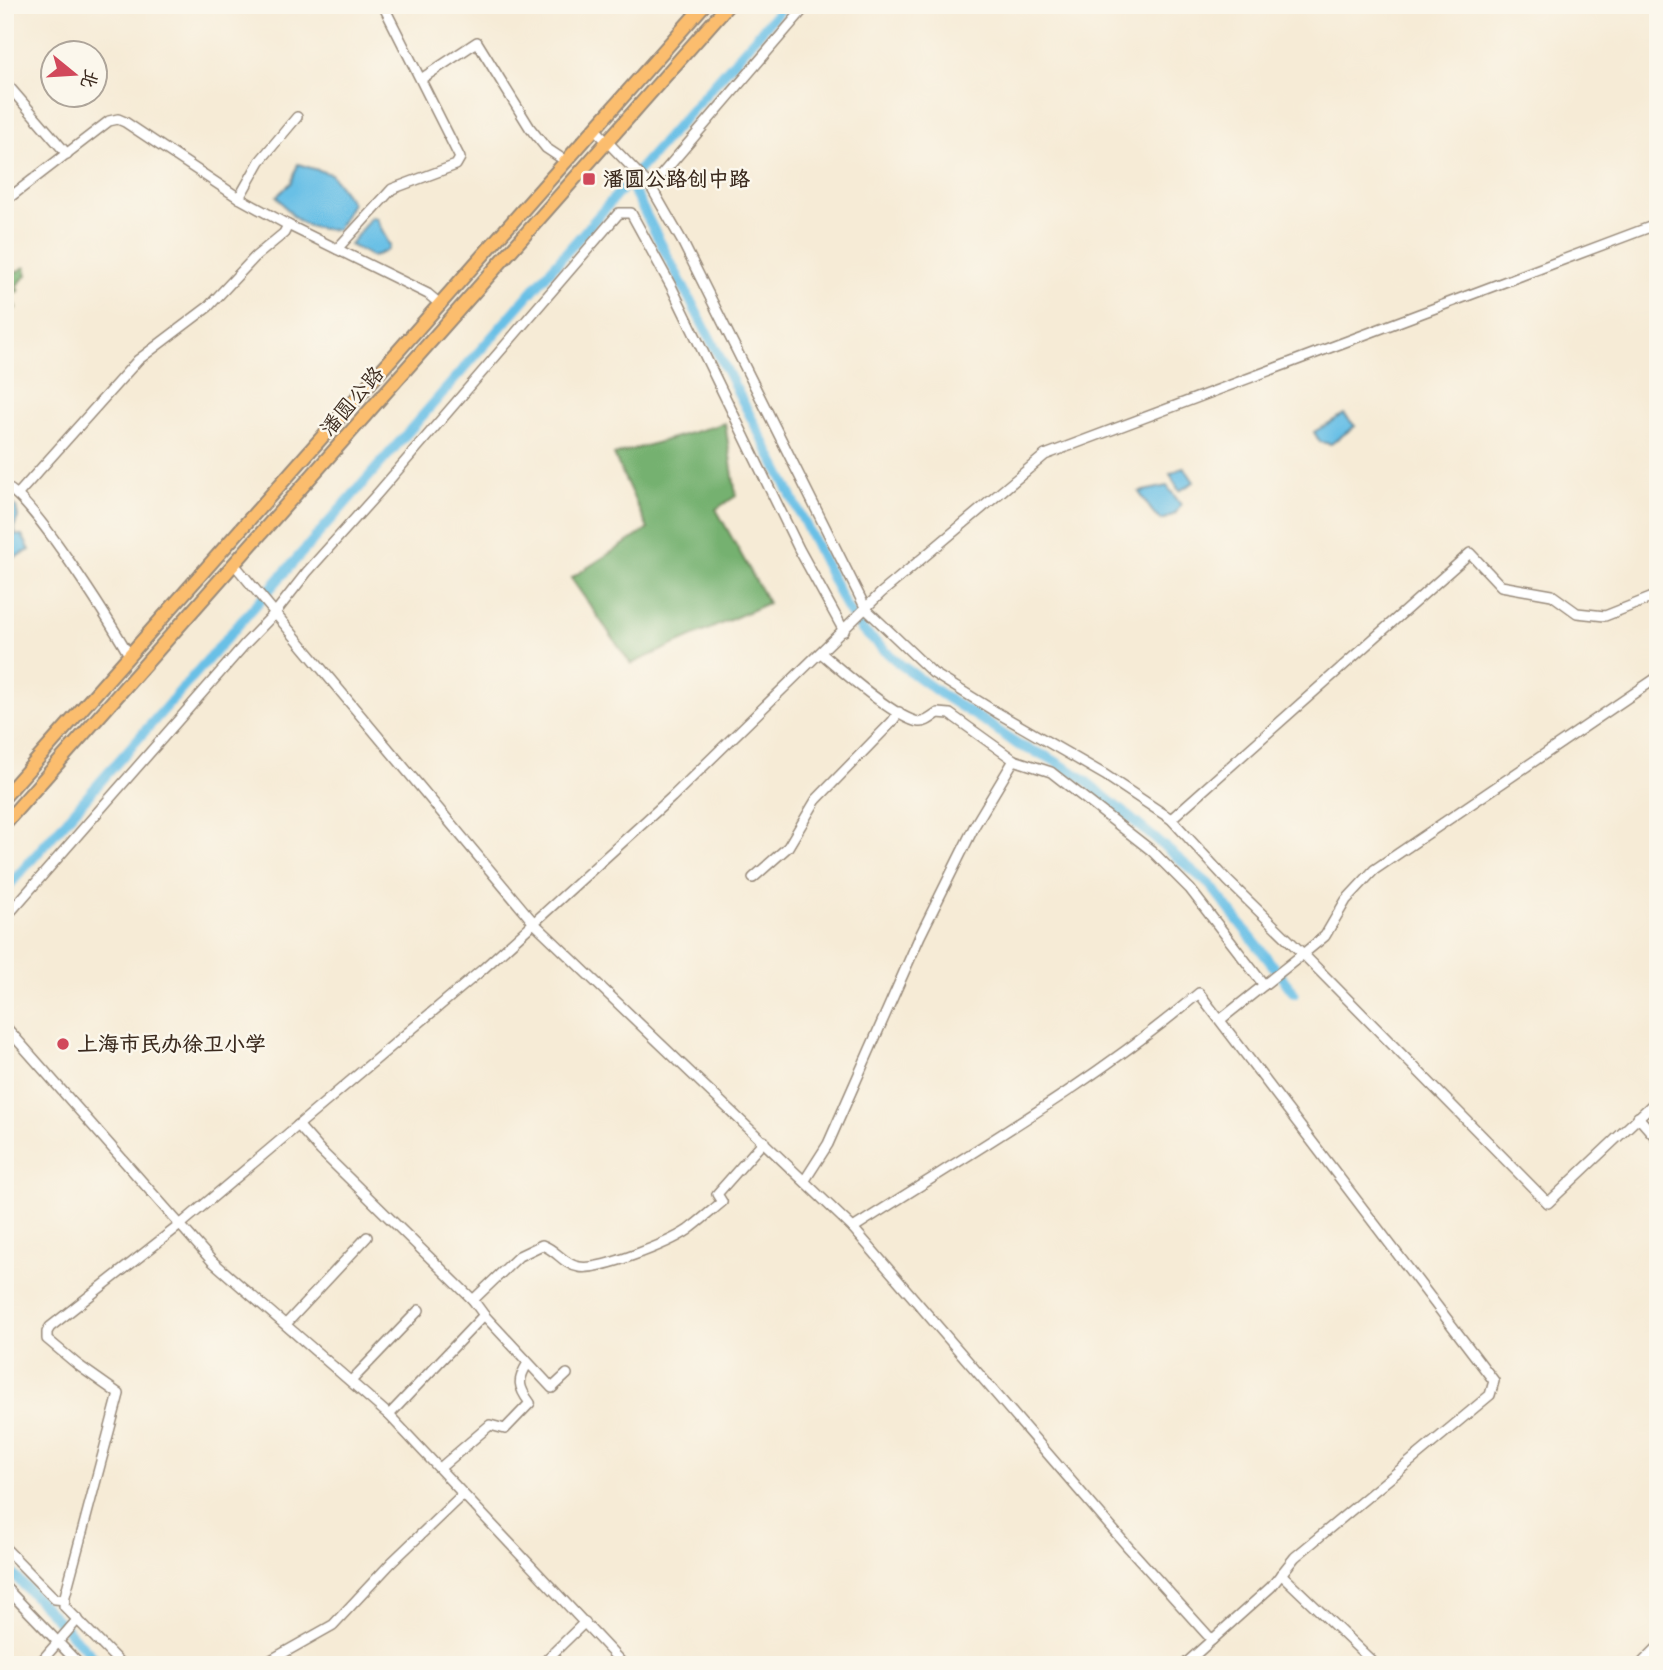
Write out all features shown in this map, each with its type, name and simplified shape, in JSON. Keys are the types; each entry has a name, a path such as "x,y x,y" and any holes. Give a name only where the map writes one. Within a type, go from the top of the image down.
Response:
{"main road":[{"name":"潘圆公路","path":"8,787 129,655 704,5"},
{"name":"潘圆公路","path":"5,823 728,5"}],"street":[{"path":"337,249 392,190 456,165 460,158 383,5"},
{"path":"651,187 807,5"},
{"path":"421,79 478,43 530,128 546,148 567,162"},
{"path":"5,82 67,154"},
{"path":"239,198 260,161 297,117"},
{"path":"5,201 109,121 118,119 239,198 428,294 441,304"},
{"path":"595,129 651,187 682,241 864,611 933,673 1105,775 1171,819 1228,881 1548,1203 1658,1099"},
{"path":"5,918 404,464 619,213 631,213 671,286 799,549 845,630"},
{"path":"122,1665 64,1606 119,1394 47,1339 50,1327 180,1225 483,969 672,797 891,585 1045,455 1658,224"},
{"path":"18,494 138,360 208,307 255,257 284,233 288,225"},
{"path":"5,487 18,494 89,589 129,655"},
{"path":"1171,819 1470,553 1502,586 1552,595 1577,613 1605,616 1658,595"},
{"path":"234,564 534,923 853,1228 1129,1548 1212,1640"},
{"path":"821,653 872,695 920,723 938,713 950,714 1014,760 1051,772 1152,850 1190,889 1264,985"},
{"path":"1220,1020 1325,936 1346,900 1374,870 1658,677"},
{"path":"753,878 789,847 816,800 899,712"},
{"path":"805,1180 828,1144 920,936 975,825 1014,760"},
{"path":"853,1228 1094,1073 1156,1030 1199,993 1494,1381 1490,1395 1294,1558 1271,1587 1184,1665"},
{"path":"5,1026 212,1261 388,1415 624,1665"},
{"path":"1638,1117 1658,1140"},
{"path":"298,1125 321,1151 473,1300 552,1388 567,1374"},
{"path":"473,1300 519,1256 542,1245 552,1248 566,1262 587,1268 633,1255 686,1232 722,1202 717,1194 764,1141"},
{"path":"286,1324 367,1237"},
{"path":"351,1381 419,1310"},
{"path":"388,1415 484,1315"},
{"path":"440,1468 490,1425 505,1429 530,1403 519,1390 519,1381 528,1363"},
{"path":"262,1665 333,1625 391,1563 463,1494"},
{"path":"5,1548 55,1599 65,1600"},
{"path":"1282,1574 1376,1665"},
{"path":"6,1588 60,1641 80,1665"},
{"path":"38,1665 77,1621"},
{"path":"541,1665 585,1622"},
{"path":"1640,1665 1658,1647"}],"green space":[{"path":"25,267 27,275 16,286 19,291 10,295 16,308 5,318 5,278"},
{"path":"725,423 736,496 716,509 768,603 631,664 571,578 648,529 614,455"}],"water":[{"path":"298,164 331,174 352,203 337,230 316,228 302,223 277,196 291,183"},
{"path":"371,217 376,218 390,246 388,250 373,257 350,245"},
{"path":"1344,414 1355,426 1331,444 1320,442 1314,432"},
{"path":"1184,467 1194,482 1179,491 1170,474"},
{"path":"1167,486 1181,505 1175,514 1162,520 1154,514 1139,492"},
{"path":"8,500 16,507 16,535 22,535 30,550 5,562 5,542 11,538 5,525 5,502"}],"waterway":[{"path":"5,890 784,5"},
{"path":"629,182 845,605 862,630 901,665 941,694 1018,745 1048,757 1081,777 1165,847 1211,886 1294,993"},
{"path":"5,1566 101,1665"}],"place":[{"name":"潘圆公路创中路","path":"589,179"},
{"name":"上海市民办徐卫小学","path":"63,1044"}]}
